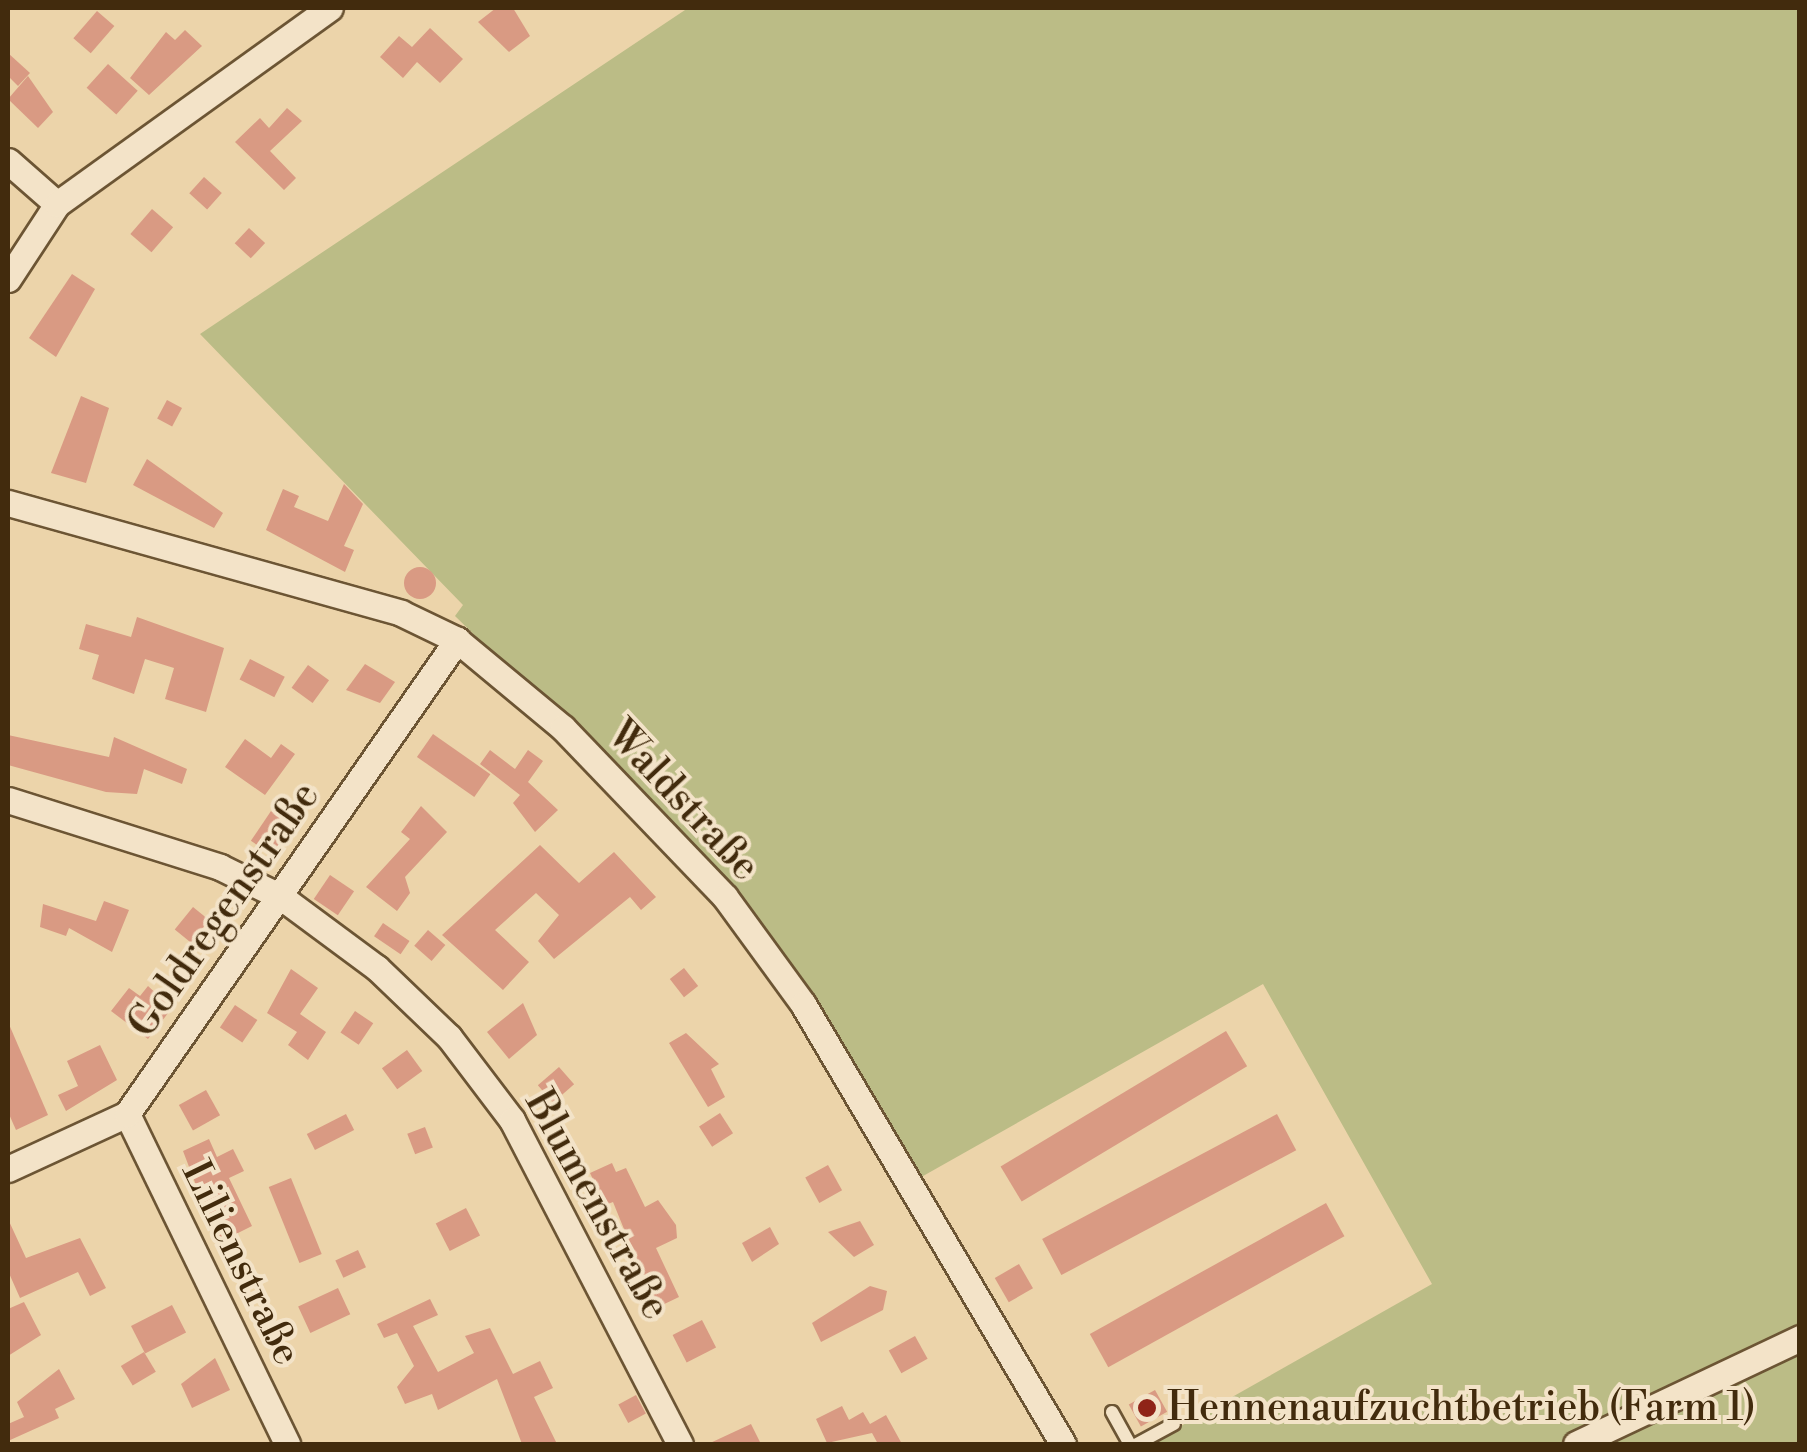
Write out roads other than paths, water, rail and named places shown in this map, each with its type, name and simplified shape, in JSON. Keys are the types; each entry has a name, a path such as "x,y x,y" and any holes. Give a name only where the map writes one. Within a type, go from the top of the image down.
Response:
{"street":[{"path":"8,278 57,204 330,8"},
{"path":"8,160 57,204"},
{"name":"Waldstraße","path":"8,503 335,589 457,640 562,728 725,897 803,1004 1063,1444"},
{"name":"Goldregenstraße","path":"8,1169 127,1114 457,640"},
{"name":"Blumenstraße","path":"8,800 176,847 281,897 340,936 449,1037 512,1120 680,1444"},
{"name":"Lilienstraße","path":"127,1114 288,1444"},
{"path":"1576,1444 1800,1338"}],"lane":[{"path":"1112,1412 1134,1444 1174,1424"}],"place":[{"name":"Hennenaufzuchtbetrieb (Farm 1)","path":"1147,1408"}]}
